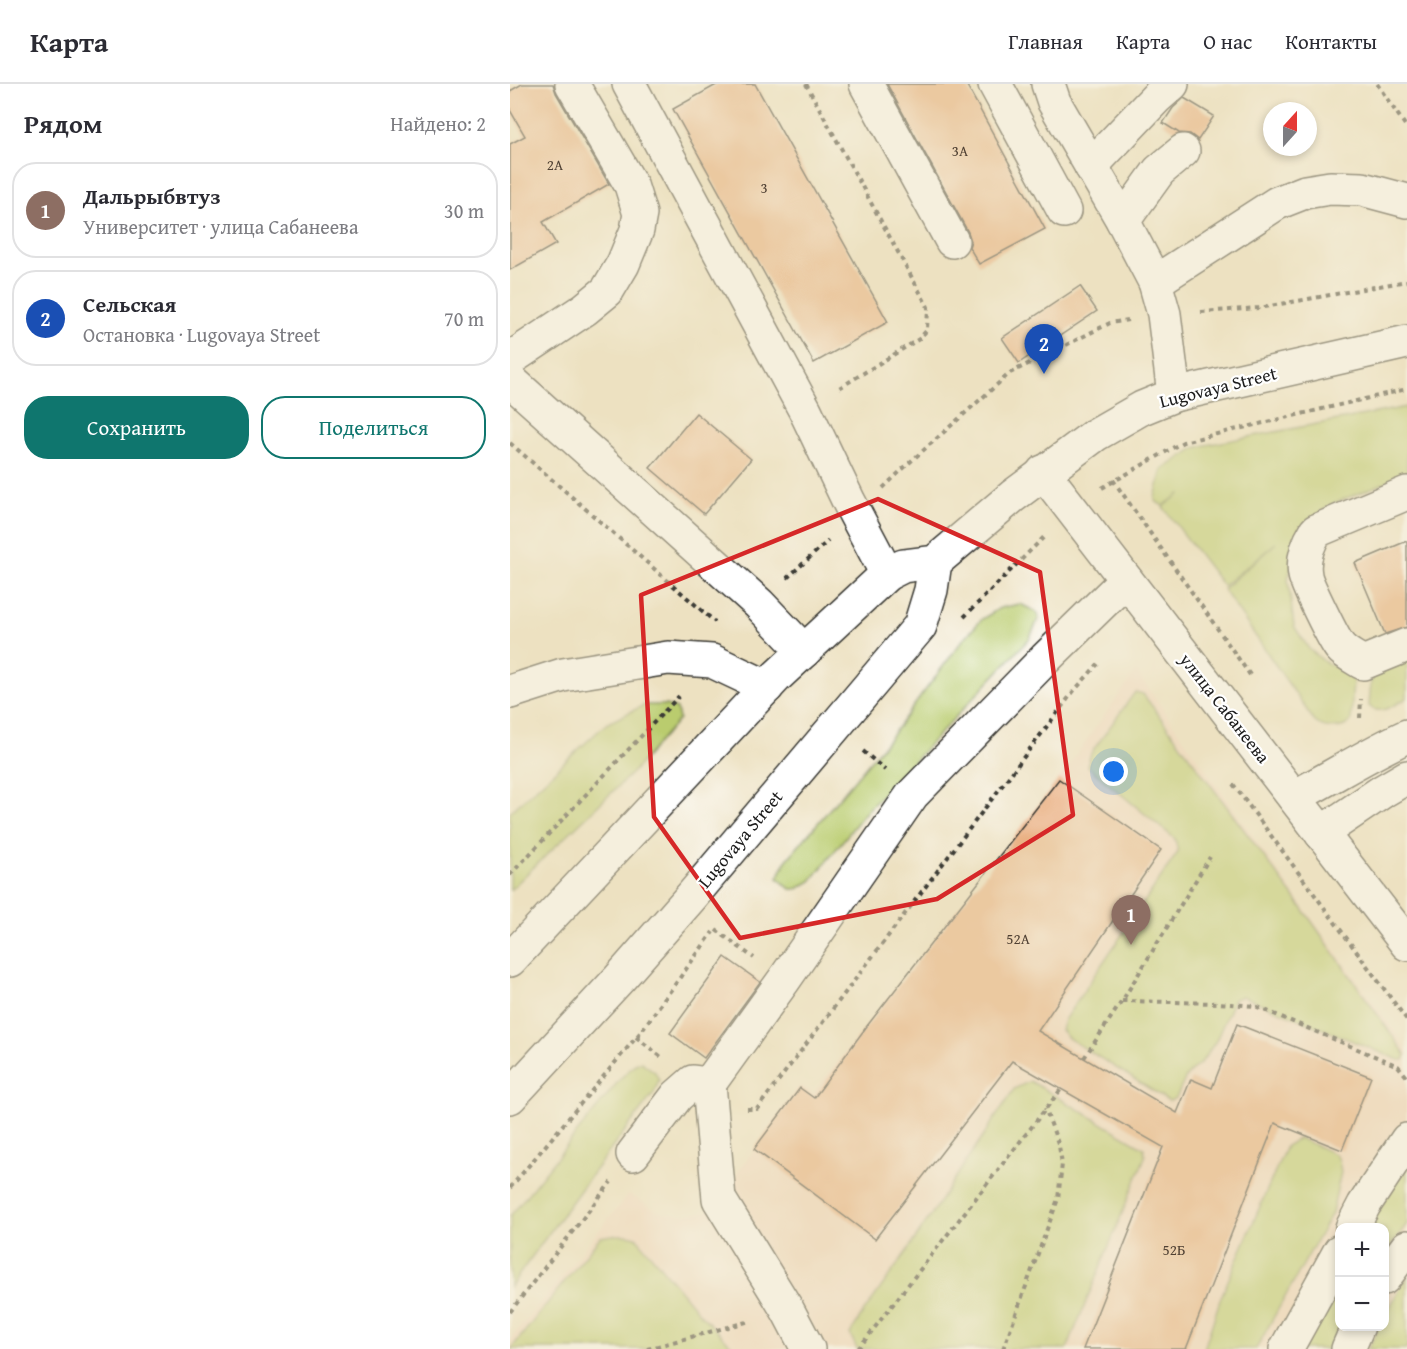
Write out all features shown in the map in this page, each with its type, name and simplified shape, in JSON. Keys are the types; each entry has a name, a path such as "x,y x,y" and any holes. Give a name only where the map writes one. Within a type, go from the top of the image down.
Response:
{"main road":[{"path":"510,359 585,309 607,291 623,264 637,230 640,214 631,185 572,84"},
{"path":"629,84 805,410 886,574"},
{"path":"866,84 952,241"},
{"path":"995,84 1064,211"},
{"path":"1048,84 1054,102 1123,221 1155,282 1164,314 1174,395"},
{"path":"1091,166 1172,84"},
{"path":"1123,221 1159,171 1183,151"},
{"path":"1155,282 1277,203 1305,192 1362,189 1407,201"},
{"name":"Lugovaya Street","path":"512,1091 684,906 920,626 931,590 935,562 1043,472 1095,435 1142,408 1174,395 1407,342"},
{"path":"510,380 759,604 804,651"},
{"name":"улица Сабанеева","path":"1043,472 1407,944"},
{"path":"1407,493 1316,531 1309,542 1304,558 1305,576 1339,646 1350,656 1363,663 1407,645"},
{"path":"510,960 767,687 886,574 903,566 935,562"},
{"path":"808,1349 788,1311 719,1199 709,1084 912,795 1126,580"},
{"path":"510,692 563,675 668,658 712,661 767,687"},
{"path":"1294,797 1369,754 1407,736"},
{"path":"1321,833 1407,777"},
{"path":"633,1154 677,1096 693,1082 709,1084"},
{"path":"1355,1223 1407,1140"},
{"path":"1385,1277 1407,1247"},
{"path":"1286,1349 1335,1260"},
{"path":"1348,1349 1356,1331"}],"path":[{"path":"805,410 919,339 927,330 929,319 928,307 806,84"},
{"path":"1377,84 1407,128"},
{"path":"759,604 908,464 1010,373 1110,323 1164,314 1259,309 1407,281"},
{"path":"1071,509 1113,480 1184,442 1407,389"},
{"path":"510,443 732,638 510,875"},
{"path":"709,1084 746,1109 758,1109 1073,692"},
{"path":"855,744 884,770"},
{"path":"1084,1058 1122,1001 1210,856"},
{"path":"716,930 747,952"},
{"path":"1122,1001 1255,1006 1398,1066 1407,1077"},
{"path":"510,1188 639,1034"},
{"path":"858,1349 1062,1088"},
{"path":"1003,1349 1058,1199 1062,1164 1059,1146 1046,1108"},
{"path":"510,1312 633,1154"},
{"path":"647,1349 788,1311"}],"highlighted area":[{"path":"878,499 1040,572 1073,815 937,899 740,938 654,817 641,595"}],"shaded area":[{"path":"1136,671 1407,1049 1407,1349 510,1349 510,1340 629,1194 659,1212 682,1215 707,1212 719,1199 800,1085 813,1094 1059,779"}],"green space":[{"path":"1407,407 1407,474 1332,504 1313,518 1299,541 1288,579 1294,626 1309,649 1325,662 1351,674 1353,678 1351,721 1338,728 1323,726 1315,722 1223,589 1276,543 1223,586 1163,507 1181,493 1163,506 1155,501 1162,470 1195,448 1206,445"},
{"path":"1020,604 1035,611 1039,618 1029,639 864,814 811,881 797,889 790,889 778,878 786,861 892,735 962,641 982,619 1000,608"},
{"path":"1407,659 1407,698 1383,710 1369,706 1371,681 1375,672"},
{"path":"1135,692 1143,694 1303,909 1406,1055 1404,1060 1399,1060 1242,996 1234,999 1216,1041 1201,1063 1186,1077 1176,1098 1169,1101 1068,1038 1061,1030 1064,1020 1178,852 1175,839 1087,766 1091,753"},
{"path":"644,705 666,705 677,709 679,719 633,772 510,890 510,812 606,724"},
{"path":"641,1062 655,1072 659,1080 654,1093 510,1287 510,1216 621,1078 635,1064"},
{"path":"1030,1081 1144,1148 1145,1157 1067,1349 857,1349 850,1334 861,1316 907,1251 1014,1089"},
{"path":"1299,1138 1335,1154 1339,1160 1341,1172 1332,1213 1256,1349 1204,1349 1221,1297 1286,1146"},
{"path":"1407,1165 1407,1224 1389,1249 1389,1223 1370,1223"},
{"path":"613,1235 636,1237 698,1312 735,1349 511,1349 600,1237"},
{"path":"1407,1276 1407,1349 1368,1349 1377,1331 1389,1331 1389,1309"},
{"path":"1335,1283 1335,1331 1341,1331 1332,1349 1299,1349"}],"building":[{"path":"522,84 553,84 609,184 543,222 556,244 510,270 510,144 525,136 510,110 510,91"},
{"path":"718,84 755,84 888,322 814,363 673,109"},
{"path":"887,84 966,84 1045,229 979,264 969,247 971,241 968,232"},
{"path":"1184,98 1214,116 1198,140 1190,134 1179,133 1163,123 1173,108"},
{"path":"1080,286 1097,311 1019,363 1002,338"},
{"path":"696,413 751,459 704,514 650,468"},
{"path":"1407,541 1407,627 1385,634 1355,563"},
{"path":"1059,779 1161,850 1038,1031 1177,1113 1191,1079 1212,1088 1237,1024 1371,1077 1342,1150 1275,1123 1186,1349 1083,1349 1163,1147 1012,1061 875,1239 754,1149 800,1088 814,1098 867,1026"},
{"path":"725,957 760,982 704,1058 670,1033"}],"place":[{"name":"Сельская","path":"1044,374"},
{"name":"Дальрыбвтуз","path":"1131,945"}]}
